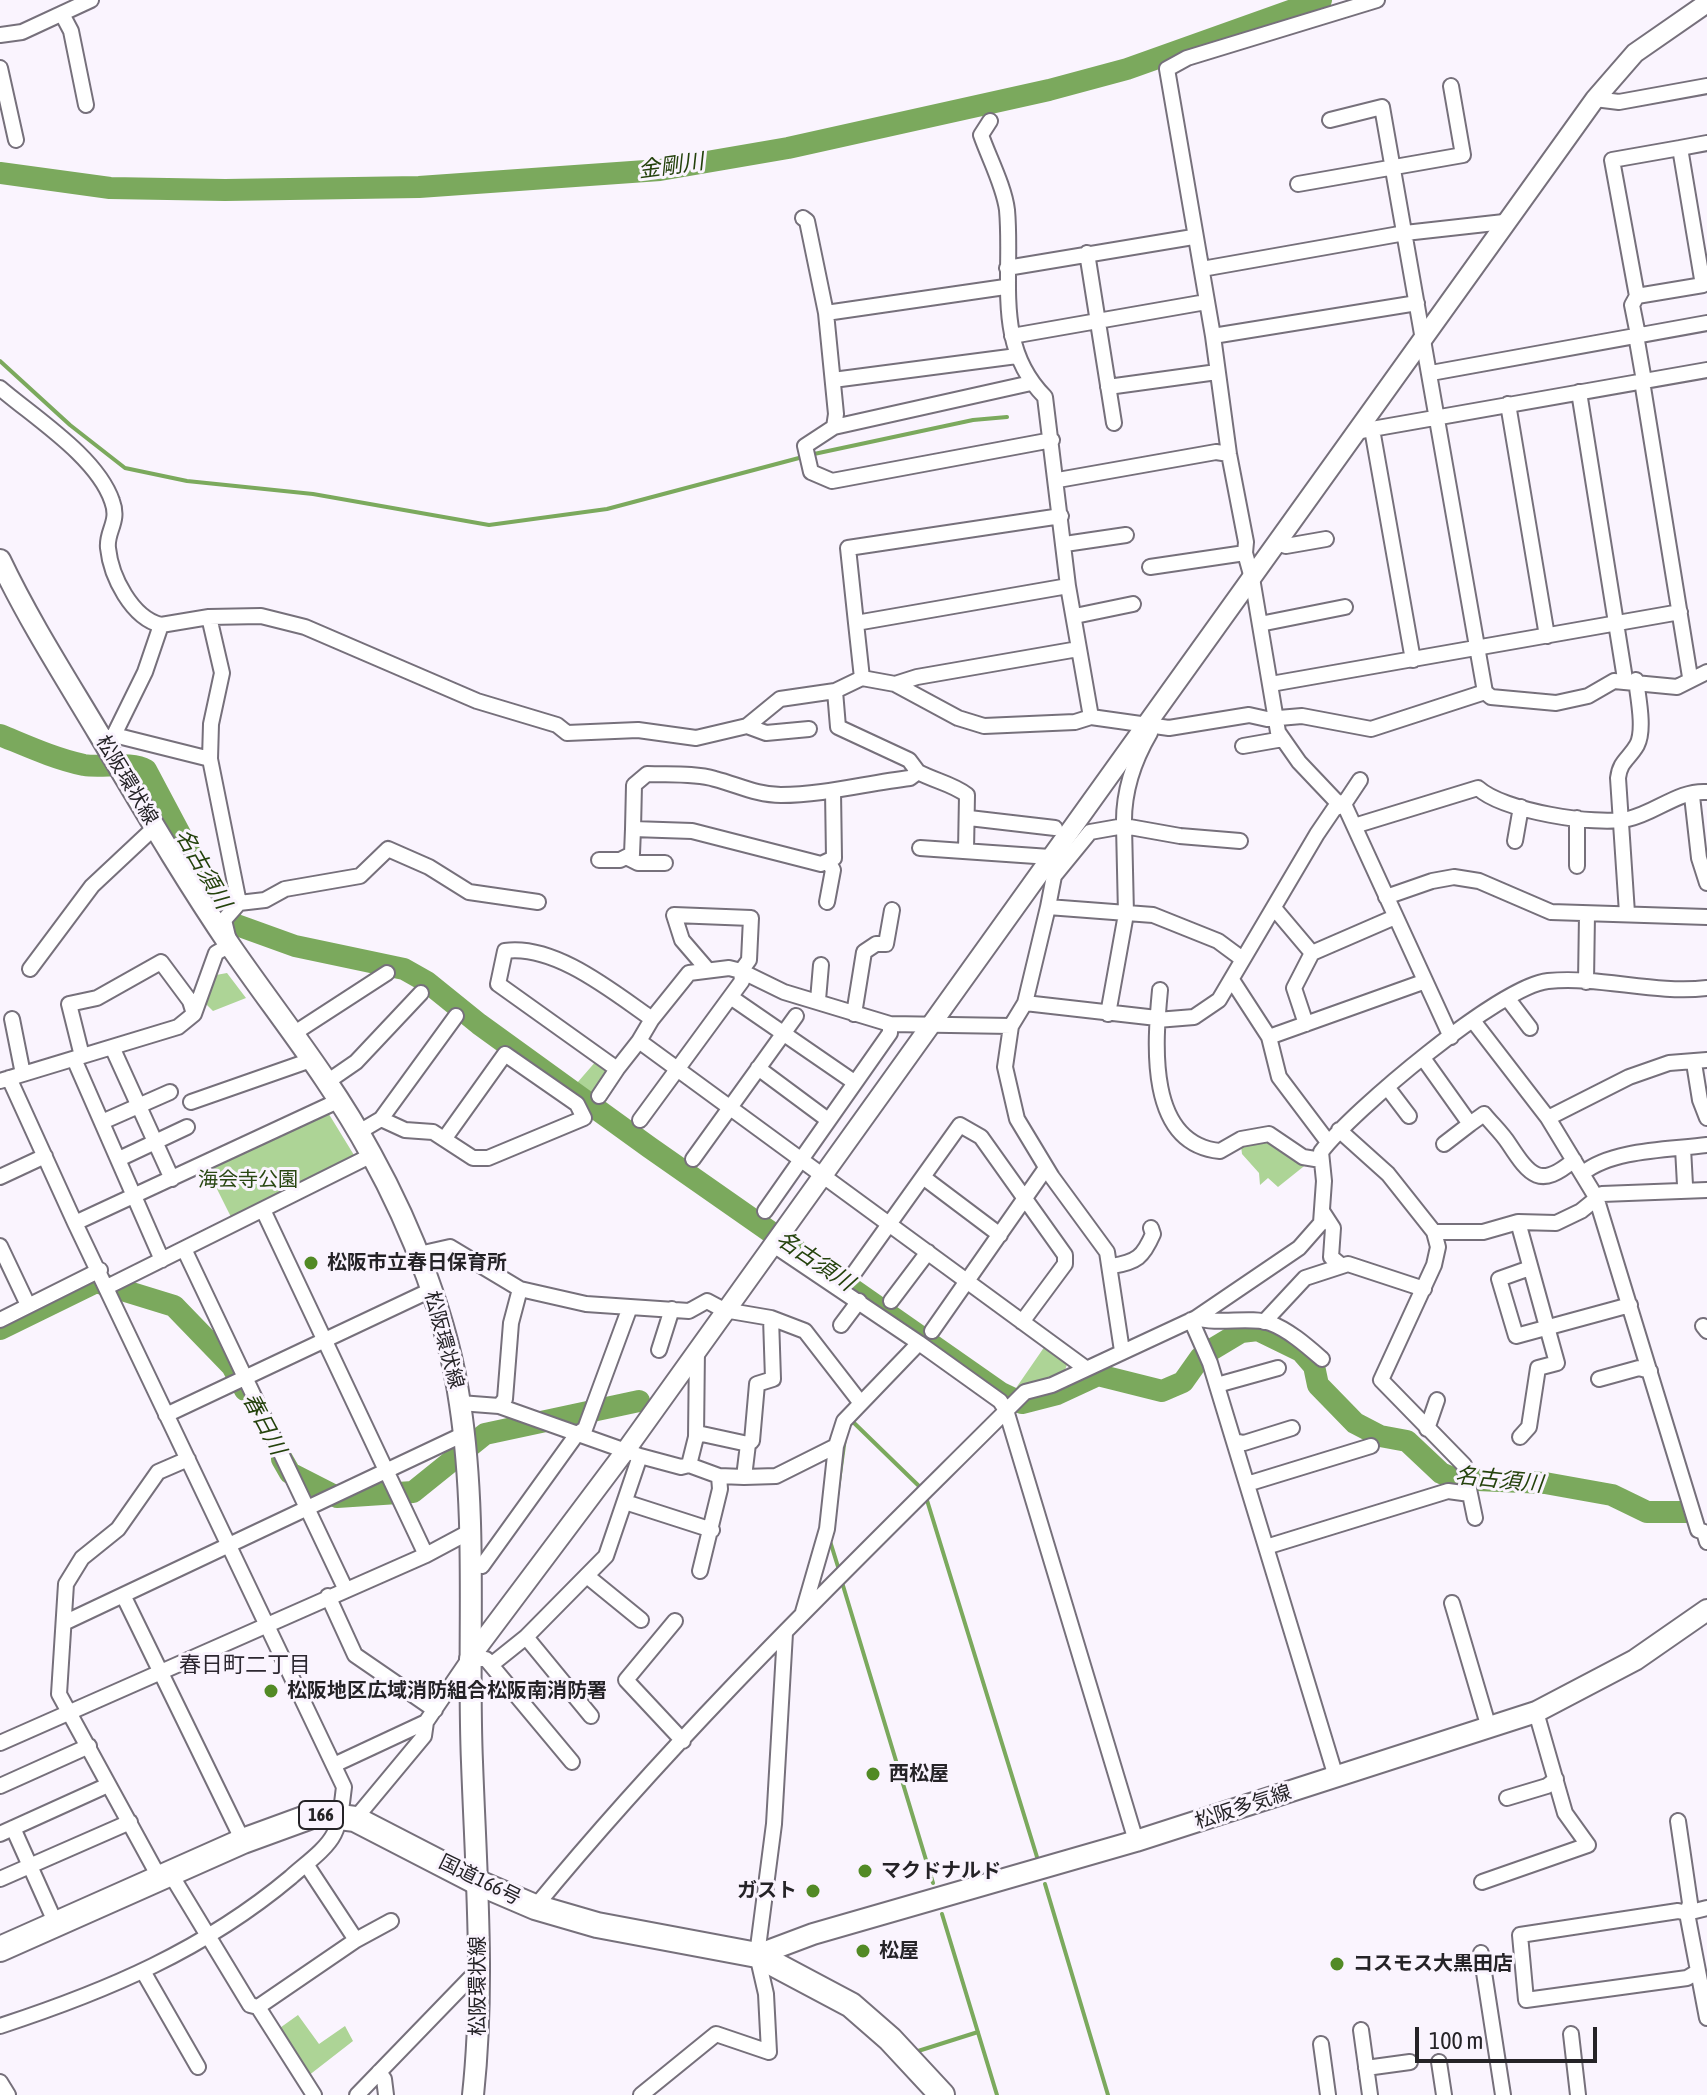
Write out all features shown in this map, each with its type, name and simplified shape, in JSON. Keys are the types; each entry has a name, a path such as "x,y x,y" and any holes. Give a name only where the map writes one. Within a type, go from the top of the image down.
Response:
{"highway":[{"name":"166","path":"0,1949 243,1841 317,1814 347,1818"},
{"name":"国道166号","path":"347,1818 535,1907 597,1925 757,1955 851,2005 890,2039 942,2095"}],"main road":[{"name":"松阪環状線","path":"0,560 21,604 108,742 155,827 230,945 340,1100 359,1132 419,1254 431,1290 460,1403 469,1532 469,1659 479,1883 480,2033 473,2095"},
{"name":"松阪多気線","path":"757,1955 813,1934 1136,1841 1536,1712 1635,1660 1707,1610"}],"street":[{"path":"0,35 22,32 91,0"},
{"path":"1377,0 1187,58 1167,69 1193,237 1202,269 1213,336 1229,454 1246,542 1245,553 1271,684 1274,717 1283,739 1299,762 1336,801 1344,804 1423,982 1451,1037"},
{"path":"0,2026 87,1998 144,1973 208,1938 306,1864 424,1736 431,1716 469,1659 633,1453 724,1310 1277,543 1363,430 1504,222 1595,99 1635,53 1707,3"},
{"path":"62,14 71,31 86,105"},
{"path":"0,68 16,140"},
{"path":"1298,184 1463,155 1451,86"},
{"path":"1595,99 1619,102 1707,86"},
{"path":"1330,120 1382,107 1485,692 1491,697 1556,703 1588,696 1614,681 1630,680 1677,687 1690,677 1707,672"},
{"path":"990,121 981,135 1007,207 1005,287 1012,336 1017,356 1031,383 1045,397 1058,480 1068,586 1091,717"},
{"path":"1690,677 1632,305 1637,296 1612,160 1707,143"},
{"path":"1637,296 1703,285 1680,148"},
{"path":"803,218 807,221 826,313 834,427"},
{"path":"1202,269 1405,233 1504,222"},
{"path":"1007,268 1193,237"},
{"path":"1087,253 1114,423"},
{"path":"826,313 1005,287"},
{"path":"1012,336 1098,324 1206,302"},
{"path":"1213,336 1417,303"},
{"path":"1431,373 1707,323"},
{"path":"833,380 1017,356"},
{"path":"1363,430 1707,370"},
{"path":"1108,387 1217,372"},
{"path":"1031,383 834,427 805,446 811,472 832,481 1052,440"},
{"path":"0,388 91,466 108,491 116,522 107,546 133,610 149,622 161,625 209,617 261,616 305,627 477,701 557,725 567,733 638,730 696,738 747,726 780,699 835,691 862,678 895,684 958,718 984,726 1075,722 1091,717 1133,720 1150,733 1131,771 1124,826 1126,914 1108,1014"},
{"path":"1579,392 1615,623 1630,680 1639,736 1637,745 1620,764 1627,913"},
{"path":"1508,404 1547,636"},
{"path":"1363,430 1413,660"},
{"path":"1058,480 1216,452 1229,454"},
{"path":"862,678 848,548 1061,516"},
{"path":"1065,544 1126,535"},
{"path":"1277,543 1286,546 1326,539"},
{"path":"1150,567 1245,553"},
{"path":"856,623 1068,586"},
{"path":"1075,616 1133,604"},
{"path":"1260,624 1345,607"},
{"path":"1271,684 1680,612"},
{"path":"209,617 222,673 211,724 210,759 239,903"},
{"path":"161,625 145,672 108,742 210,759"},
{"path":"895,684 917,677 1078,649"},
{"path":"835,691 838,727 909,760 918,772 939,783 955,786 967,795 969,818 966,851"},
{"path":"1144,727 1169,728 1234,716 1302,716 1371,729 1485,692"},
{"path":"747,726 766,733 809,729"},
{"path":"1243,746 1283,739"},
{"path":"599,860 632,854 634,785 647,774 712,778 755,793 781,795 833,791 845,786 910,778 918,772"},
{"path":"1025,1003 1157,1019 1194,1017 1207,1011 1232,980 1241,958 1317,834 1334,809 1344,804 1360,780"},
{"path":"1354,826 1478,788 1486,796 1521,807 1577,818 1621,819 1667,803 1674,797 1700,794 1699,858 1707,883"},
{"path":"633,829 692,831 821,864 834,858 833,791"},
{"path":"1515,841 1521,807"},
{"path":"969,818 1055,828"},
{"path":"1577,818 1577,866"},
{"path":"1122,1351 1112,1266 1101,1241 1046,1168 1017,1119 1005,1067 1011,1026 1025,1003 1054,876 1090,832 1124,826 1180,836 1240,841"},
{"path":"30,969 92,886 155,827"},
{"path":"920,848 1050,857"},
{"path":"11,1078 178,1027 194,1014 216,953 230,945 224,920 239,903 265,900 285,889 360,876 388,849 429,867 469,892 538,902"},
{"path":"626,857 638,863 665,863"},
{"path":"827,902 833,870 828,861"},
{"path":"1386,897 1454,877 1479,881 1551,912 1707,917"},
{"path":"1048,907 1153,915 1218,941 1241,958"},
{"path":"1274,908 1312,953"},
{"path":"854,1014 864,952 876,944 886,944 892,910"},
{"path":"1586,982 1587,914"},
{"path":"640,1120 742,981 741,971 749,960 751,918 674,915 682,940 707,969"},
{"path":"1306,1024 1294,988 1312,953 1395,917"},
{"path":"617,1069 498,984 505,951 518,949 582,970 652,1019"},
{"path":"162,1260 102,1122 78,1058 69,1004 97,998 161,962 190,1001 194,1014"},
{"path":"818,1000 821,965"},
{"path":"599,1096 652,1019 689,973 707,969 741,971 784,992 890,1024 1011,1026"},
{"path":"293,1034 387,973"},
{"path":"1232,980 1269,1037 1279,1077 1334,1136 1388,1174 1434,1232 1437,1256 1381,1380 1464,1466 1475,1518"},
{"path":"1269,1037 1364,1006 1423,982"},
{"path":"535,1907 683,1741 839,1576 1025,1392 1052,1385 1084,1367 1193,1319 1299,1248 1318,1230 1322,1211 1321,1152 1387,1087 1423,1058 1508,999 1543,982 1586,982 1666,991 1707,988"},
{"path":"1160,990 1155,1051 1161,1090 1171,1117 1193,1142 1220,1151 1241,1139 1269,1134 1303,1157 1321,1160"},
{"path":"327,1082 356,1062 421,993"},
{"path":"732,998 785,1031 854,1082"},
{"path":"1508,999 1530,1028"},
{"path":"359,1132 381,1119 456,1016"},
{"path":"693,1159 796,1016"},
{"path":"12,1019 11,1078 75,1223 336,1764 344,1787 347,1818"},
{"path":"1474,1022 1548,1118 1596,1197 1698,1530 1704,1532 1707,1542"},
{"path":"765,1211 890,1033 890,1024"},
{"path":"639,1041 1084,1367"},
{"path":"112,1047 172,1179"},
{"path":"381,1119 405,1130 433,1132 473,1158 488,1158 584,1118 577,1104 505,1054 445,1138"},
{"path":"1423,1058 1470,1124"},
{"path":"191,1102 311,1060"},
{"path":"1548,1118 1629,1077 1669,1063 1701,1062 1700,1100 1707,1118"},
{"path":"758,1068 828,1120"},
{"path":"1387,1087 1409,1116"},
{"path":"102,1122 170,1092"},
{"path":"75,1223 340,1100"},
{"path":"1444,1144 1484,1114 1522,1166 1534,1175 1552,1176 1574,1160"},
{"path":"852,1276 960,1125 981,1137 1065,1255 1065,1264 1022,1322"},
{"path":"119,1159 187,1127"},
{"path":"1583,1173 1591,1167 1628,1157 1707,1145"},
{"path":"1683,1148 1685,1185"},
{"path":"107,1287 264,1212 372,1155"},
{"path":"0,1177 45,1156"},
{"path":"932,1331 1046,1168"},
{"path":"923,1177 1000,1235"},
{"path":"1434,1232 1483,1232 1518,1222 1556,1223 1581,1211 1596,1197 1707,1190"},
{"path":"1322,1211 1333,1228 1331,1257 1342,1266"},
{"path":"264,1212 426,1555"},
{"path":"1518,1222 1557,1363 1538,1368 1529,1427 1520,1437"},
{"path":"1112,1266 1137,1262 1145,1254 1153,1234 1151,1228"},
{"path":"776,1239 1007,1409 1136,1841"},
{"path":"0,1246 28,1305"},
{"path":"419,1254 450,1247 520,1289 586,1304 689,1311 707,1301 724,1310 771,1318 805,1331 862,1400"},
{"path":"185,1251 345,1588"},
{"path":"891,1301 928,1252"},
{"path":"1264,1322 1305,1278 1342,1266 1354,1264 1424,1289"},
{"path":"1530,1268 1499,1279 1516,1336 1630,1305"},
{"path":"0,1320 100,1270"},
{"path":"499,1406 505,1399 511,1323 520,1289"},
{"path":"166,1415 431,1290"},
{"path":"841,1325 859,1301"},
{"path":"482,1566 577,1434 585,1429 630,1307"},
{"path":"659,1350 672,1309"},
{"path":"744,1477 748,1444 752,1441 757,1384 773,1379 771,1318"},
{"path":"1193,1319 1213,1323 1264,1322 1305,1344 1322,1359"},
{"path":"1193,1319 1217,1385 1336,1777"},
{"path":"801,1616 827,1529 836,1446 844,1421 919,1343"},
{"path":"689,1465 696,1437 697,1349"},
{"path":"1217,1385 1278,1368"},
{"path":"1599,1379 1639,1368 1650,1371"},
{"path":"1427,1429 1437,1400"},
{"path":"460,1403 499,1406 633,1453 681,1467 689,1465 719,1476 776,1476 836,1446"},
{"path":"1234,1441 1244,1443 1292,1428"},
{"path":"696,1437 702,1434 748,1444"},
{"path":"66,1622 462,1435"},
{"path":"1247,1484 1371,1446"},
{"path":"491,1665 526,1637 606,1556 625,1502 633,1453"},
{"path":"188,1459 158,1472 118,1529 82,1558 66,1584 66,1622 59,1694 130,1822 250,2005 258,2007 314,2095"},
{"path":"700,1571 712,1530 720,1489 719,1476"},
{"path":"1266,1547 1448,1491 1469,1491"},
{"path":"625,1502 712,1530"},
{"path":"0,1743 345,1588 426,1555 469,1532"},
{"path":"587,1576 641,1620"},
{"path":"328,1596 355,1655 431,1716"},
{"path":"124,1597 243,1841"},
{"path":"1452,1603 1489,1728"},
{"path":"675,1621 626,1680 683,1741"},
{"path":"641,2095 716,2034 769,2052 766,1994 757,1955 777,1793 785,1633"},
{"path":"526,1637 591,1716"},
{"path":"469,1659 486,1659 572,1762"},
{"path":"1482,1882 1588,1845 1565,1813 1536,1712"},
{"path":"336,1764 431,1716"},
{"path":"0,1786 89,1746"},
{"path":"1507,1798 1547,1786 1556,1779"},
{"path":"56,1924 30,1867 6,1831 108,1785"},
{"path":"1678,1821 1690,1903 1687,1913 1707,2018"},
{"path":"0,1879 130,1822"},
{"path":"306,1864 356,1940"},
{"path":"1697,1972 1687,1978 1526,2000 1520,1935 1707,1908"},
{"path":"258,2007 356,1940 391,1921"},
{"path":"1481,1953 1503,2095"},
{"path":"357,2095 478,1970"},
{"path":"144,1973 198,2067"},
{"path":"1361,2030 1370,2095"},
{"path":"1571,2034 1578,2095"},
{"path":"1321,2044 1328,2095"},
{"path":"1366,2068 1410,2062"},
{"path":"1439,2062 1444,2095"},
{"path":"379,2072 384,2079 386,2095"}],"green space":[{"path":"227,973 246,998 213,1011 206,1004 216,975"},
{"path":"597,1060 605,1068 606,1076 592,1094 577,1083"},
{"name":"海会寺公園","path":"327,1111 357,1160 233,1221 206,1167"},
{"path":"1268,1141 1308,1163 1278,1187 1268,1178 1260,1185 1259,1173 1242,1154 1241,1146"},
{"path":"1045,1346 1068,1362 1065,1370 1023,1389 1016,1388"},
{"path":"298,2015 319,2044 345,2026 353,2041 308,2076 277,2030"}],"waterway":[{"name":"金剛川","path":"0,173 110,188 225,190 419,187 660,170 788,148 1049,90 1127,69 1321,0"},
{"path":"0,361 70,425 125,468 187,481 313,494 489,525 607,509 814,454 973,420 1007,417"},
{"name":"名古須川","path":"0,735 84,765 133,766 146,770 189,851 234,924 295,946 404,969 427,982 479,1024 649,1147 1001,1393 1022,1403 1057,1394 1098,1375 1162,1391 1183,1382 1200,1358 1211,1350 1241,1332 1258,1330 1301,1351 1314,1366 1318,1385 1355,1423 1380,1436 1407,1441 1441,1473 1455,1479 1545,1483 1612,1495 1647,1512 1687,1512"},
{"name":"春日川","path":"0,1329 96,1282 174,1306 232,1366 245,1390"},
{"name":"春日川","path":"282,1459 290,1473 337,1497 413,1492 485,1434 639,1401"},
{"path":"851,1420 922,1489"},
{"path":"837,1496 845,1438"},
{"path":"926,1497 1037,1857"},
{"path":"830,1541 839,1570"},
{"path":"841,1579 933,1883"},
{"path":"1045,1884 1108,2095"},
{"path":"942,1914 997,2095"},
{"path":"915,2052 978,2032"}],"place":[{"name":"松阪市立春日保育所","path":"311,1263"},
{"name":"松阪地区広域消防組合松阪南消防署","path":"271,1691"},
{"name":"西松屋","path":"873,1774"},
{"name":"マクドナルド","path":"865,1871"},
{"name":"ガスト","path":"813,1891"},
{"name":"松屋","path":"863,1951"},
{"name":"コスモス大黒田店","path":"1337,1964"}],"district":[{"name":"春日町二丁目","path":"245,1665"}]}
